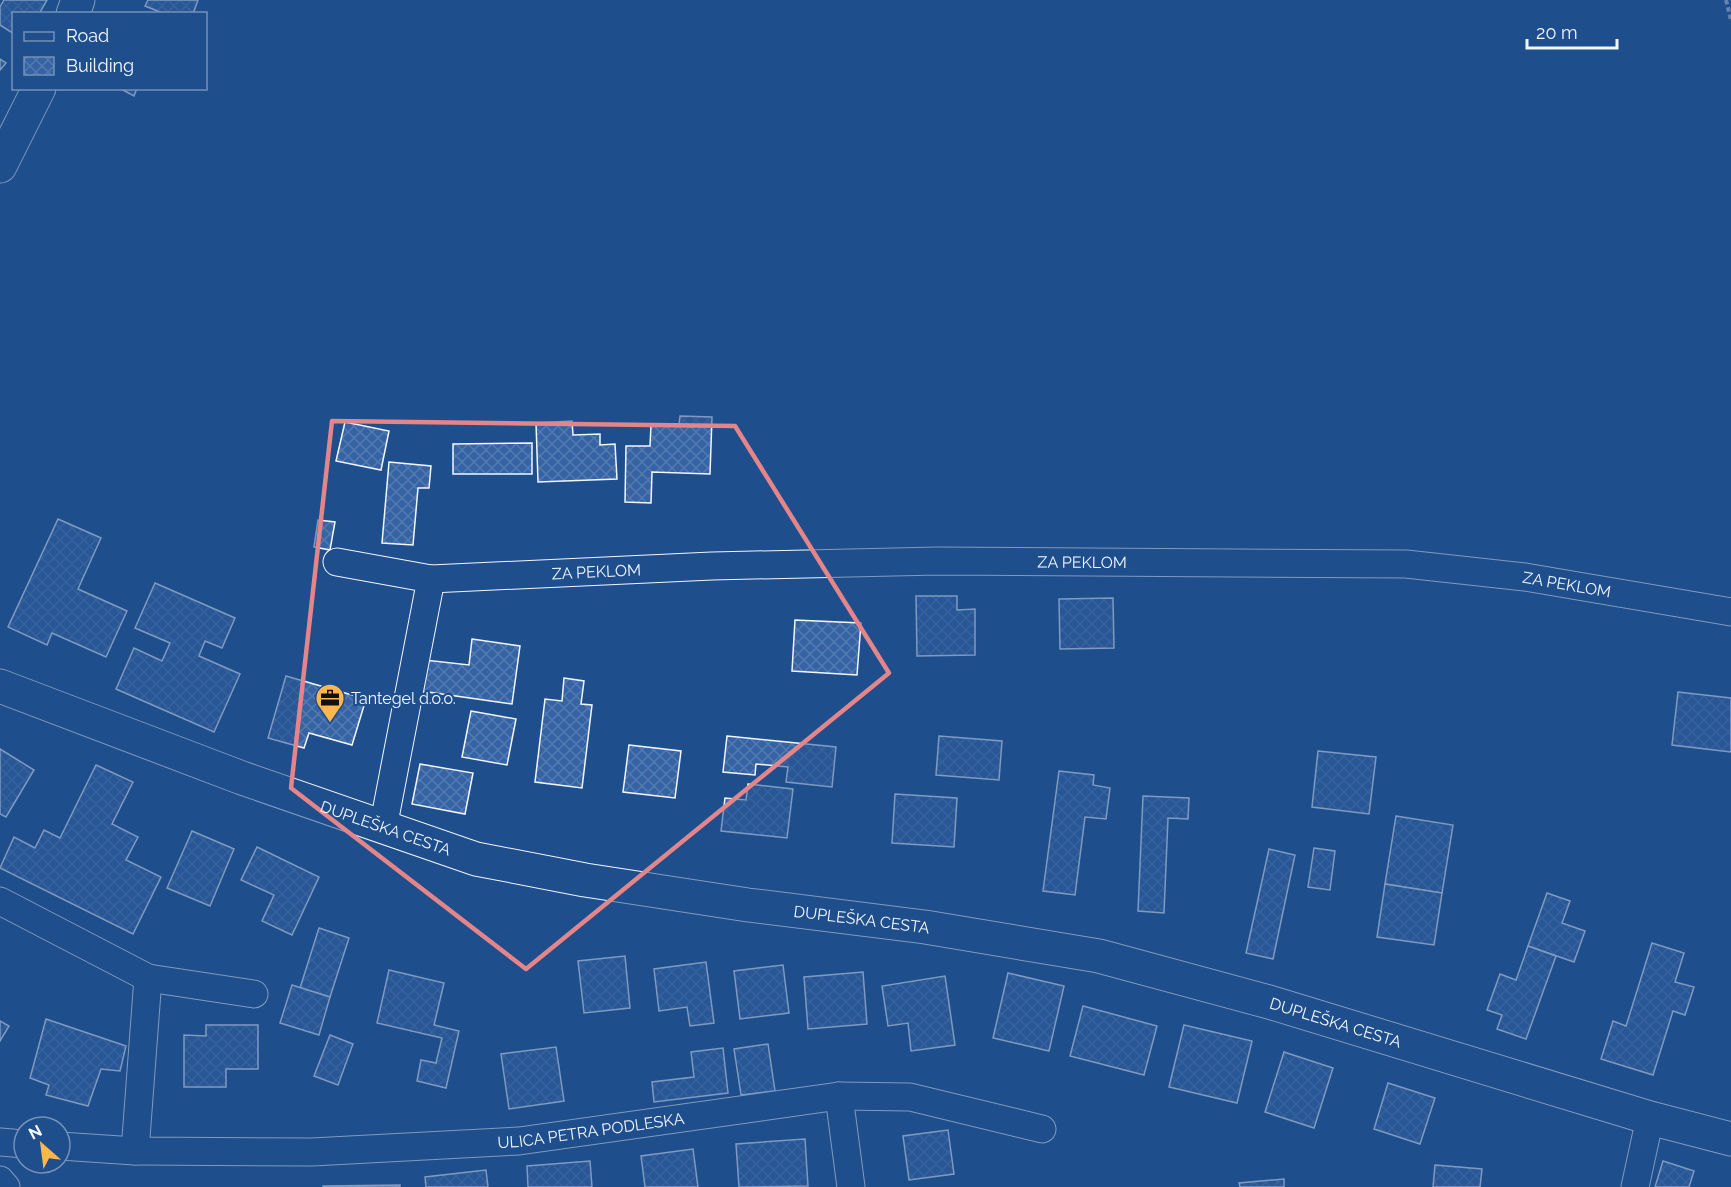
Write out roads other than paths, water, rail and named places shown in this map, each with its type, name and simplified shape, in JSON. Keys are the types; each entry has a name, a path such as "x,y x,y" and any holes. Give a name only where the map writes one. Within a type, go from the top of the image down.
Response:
{"street":[{"path":"0,166 38,90"},
{"name":"ZA PEKLOM","path":"337,562 431,579 711,566 939,561 1406,564 1525,577 1731,612"},
{"path":"383,828 431,579"},
{"name":"DUPLEŠKA CESTA","path":"0,686 242,778 476,859 585,880 748,905 925,927 1099,956 1269,1002 1650,1118 1731,1139"},
{"path":"0,901 148,978 254,994"},
{"path":"135,1151 148,978"},
{"path":"839,1096 851,1187"},
{"name":"ULICA PETRA PODLESKA","path":"72,1147 135,1151 312,1152 519,1141 839,1096 910,1097 1042,1129"},
{"path":"1635,1187 1650,1118"},
{"path":"0,1180 6,1187"}],"place":[{"name":"Tantegel d.o.o.","path":"330,724"}]}
